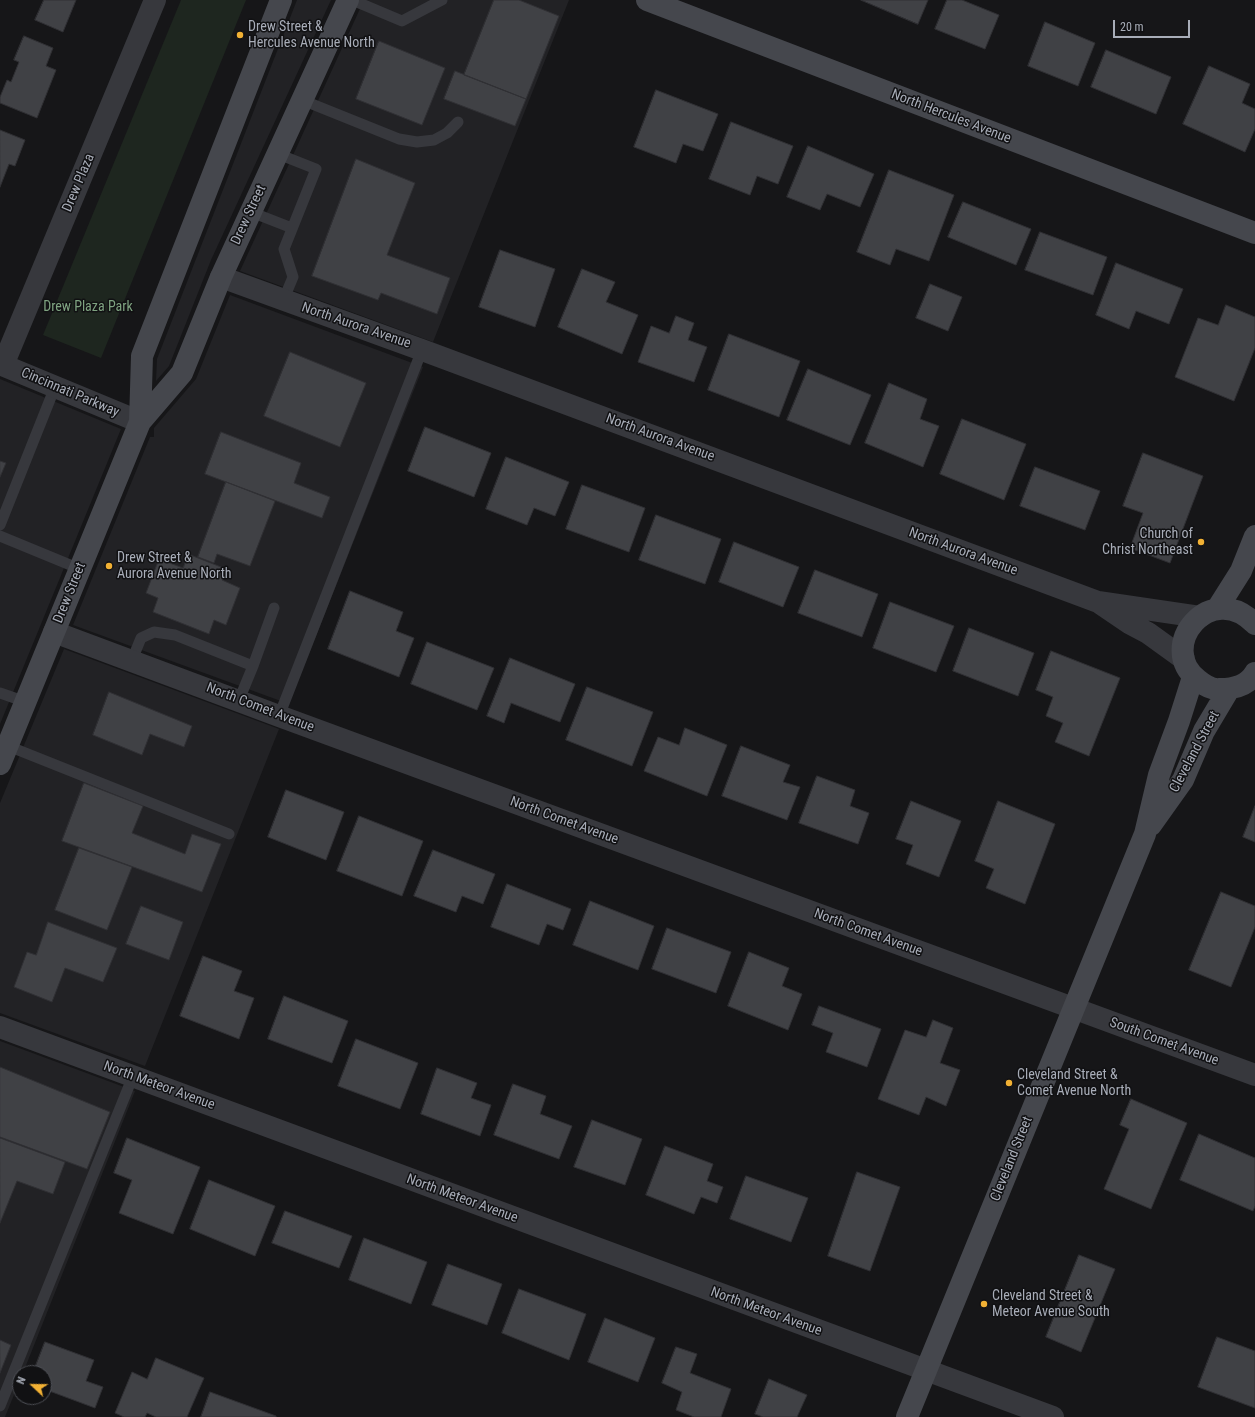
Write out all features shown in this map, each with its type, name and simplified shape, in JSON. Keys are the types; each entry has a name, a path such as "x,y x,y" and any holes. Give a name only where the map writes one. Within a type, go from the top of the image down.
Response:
{"street":[{"name":"Drew Plaza","path":"2,365 155,0"},
{"name":"Drew Street","path":"140,422 142,356 280,0"},
{"name":"Drew Street","path":"4,755 140,422 182,373 221,277 348,0"},
{"name":"North Hercules Avenue","path":"647,0 1255,234"},
{"name":"North Aurora Avenue","path":"221,277 283,301 422,350 1098,602 1128,623 1148,633 1189,668"},
{"name":"Cincinnati Parkway","path":"2,365 140,422"},
{"path":"1208,613 1241,570 1255,536"},
{"name":"North Aurora Avenue","path":"1098,602 1208,613"},
{"path":"1208,613 1228,609 1239,612 1255,624"},
{"name":"Cleveland Street","path":"907,1417 1145,834 1159,774 1179,721 1189,668 1183,646 1186,634 1192,624 1208,613"},
{"name":"North Comet Avenue","path":"54,632 1074,1009"},
{"path":"1189,668 1204,685 1217,690 1229,689 1242,684 1254,676"},
{"name":"Cleveland Street","path":"1145,834 1183,780 1204,731 1229,689"},
{"name":"South Comet Avenue","path":"1074,1009 1255,1075"},
{"name":"North Meteor Avenue","path":"0,1027 1053,1417"}],"lane":[{"path":"352,0 402,21 442,0"},
{"path":"302,100 399,139 417,142 434,140 447,133 458,122"},
{"path":"278,154 316,169 284,249 293,277 283,301"},
{"path":"251,212 292,228"},
{"path":"279,716 422,350"},
{"path":"0,525 56,387"},
{"path":"0,536 80,569"},
{"path":"239,700 274,608"},
{"path":"132,660 141,638 154,632 175,635 253,666"},
{"path":"0,693 26,702"},
{"path":"4,755 229,834"},
{"path":"0,1406 133,1076"}],"shaded area":[{"path":"297,0 331,0 211,260 169,366 156,381 157,359"},
{"path":"364,0 569,0 433,342 240,271"},
{"path":"230,295 423,367 289,704 73,625 150,437 154,437 154,428 196,379"},
{"path":"0,379 121,429 0,724"},
{"path":"64,649 279,729 145,1066 0,1013 0,803"},
{"path":"0,1041 135,1091 26,1365 12,1365 12,1400 5,1417 0,1417"}],"green space":[{"name":"Drew Plaza Park","path":"181,0 246,0 101,358 43,335"}],"building":[{"path":"44,0 76,0 63,32 35,20"},
{"path":"494,0 519,0 559,16 526,99 464,75"},
{"path":"861,0 928,0 918,24"},
{"path":"947,0 962,0 999,15 985,49 935,29"},
{"path":"1045,22 1095,43 1078,86 1028,66"},
{"path":"24,36 53,48 46,66 56,70 37,118 0,103 0,97 7,80 11,82 19,62 14,60"},
{"path":"379,41 445,68 422,125 356,99"},
{"path":"1106,50 1171,77 1156,114 1091,87"},
{"path":"1209,66 1250,84 1242,103 1255,109 1255,129 1245,152 1183,124"},
{"path":"455,71 526,99 515,126 444,99"},
{"path":"656,90 718,114 703,151 683,144 676,163 634,147"},
{"path":"731,122 793,146 778,184 757,176 750,195 709,179"},
{"path":"0,130 25,140 15,166 9,164 0,187"},
{"path":"808,146 874,174 860,207 827,194 820,210 787,197"},
{"path":"356,159 415,183 387,255 450,278 437,314 381,293 378,300 312,276"},
{"path":"889,170 954,195 929,261 896,249 890,265 857,252"},
{"path":"963,202 1031,229 1016,265 948,237"},
{"path":"1040,232 1107,257 1093,295 1025,270"},
{"path":"500,250 555,269 535,327 479,307"},
{"path":"1116,263 1183,289 1169,324 1136,311 1129,329 1096,315"},
{"path":"582,269 615,282 606,302 638,315 622,354 558,327"},
{"path":"930,284 962,297 948,331 916,318"},
{"path":"1226,305 1255,317 1255,348 1234,401 1175,377 1198,318 1218,325"},
{"path":"676,316 694,323 688,340 707,347 694,382 638,362 651,326 669,333"},
{"path":"729,334 800,361 779,417 708,390"},
{"path":"290,352 366,383 340,447 264,416"},
{"path":"808,369 871,395 850,445 787,420"},
{"path":"889,383 927,399 920,419 939,426 923,467 865,443"},
{"path":"962,419 1026,444 1004,500 940,474"},
{"path":"425,427 491,453 474,497 408,471"},
{"path":"221,432 301,463 294,483 330,497 322,518 205,474"},
{"path":"1143,453 1203,476 1170,563 1130,548 1143,513 1123,506"},
{"path":"506,457 569,482 555,516 534,508 527,525 486,509"},
{"path":"0,461 6,463 0,477"},
{"path":"1035,467 1100,491 1085,530 1020,506"},
{"path":"226,482 275,501 250,566 217,554 214,563 198,557"},
{"path":"582,485 645,508 629,552 566,529"},
{"path":"656,515 721,539 705,584 639,560"},
{"path":"734,542 799,567 783,607 719,582"},
{"path":"188,554 226,569 222,580 240,588 226,625 214,620 209,634 153,612 158,598 146,593 159,559 183,568"},
{"path":"815,570 878,594 862,637 798,613"},
{"path":"350,591 403,612 396,631 414,638 399,677 328,649"},
{"path":"890,602 954,626 936,672 873,648"},
{"path":"969,628 1034,653 1018,696 953,671"},
{"path":"427,642 494,668 477,710 411,684"},
{"path":"1051,651 1120,678 1089,756 1055,742 1063,723 1046,716 1053,697 1036,690"},
{"path":"510,658 575,684 560,722 511,703 504,723 487,716"},
{"path":"587,687 653,712 632,766 566,740"},
{"path":"109,692 192,726 184,747 150,734 142,755 93,735"},
{"path":"685,728 727,745 707,796 644,771 658,737 679,745"},
{"path":"741,746 790,765 783,782 800,787 787,820 722,796"},
{"path":"817,776 855,790 850,806 869,813 858,844 799,823"},
{"path":"84,783 143,806 132,833 185,854 192,834 221,844 202,892 62,841"},
{"path":"286,790 344,812 326,860 268,837"},
{"path":"911,801 961,821 939,877 906,864 913,845 896,839"},
{"path":"998,801 1055,824 1025,904 986,888 994,869 975,861"},
{"path":"1255,806 1255,842 1243,837"},
{"path":"359,816 423,841 402,896 337,871"},
{"path":"79,848 132,867 107,930 55,910"},
{"path":"433,850 495,874 483,904 462,896 456,912 414,896"},
{"path":"507,884 571,909 563,930 547,924 539,945 491,927"},
{"path":"1221,892 1255,906 1255,927 1231,987 1189,970"},
{"path":"590,901 654,926 638,970 573,945"},
{"path":"141,906 183,922 169,960 126,944"},
{"path":"48,922 117,948 103,982 65,968 52,1002 14,987 27,952 36,955"},
{"path":"667,928 731,952 716,993 652,969"},
{"path":"749,952 789,968 782,986 802,994 788,1030 728,1006"},
{"path":"203,956 242,971 234,991 254,998 239,1039 180,1016"},
{"path":"284,996 348,1021 332,1063 268,1039"},
{"path":"819,1006 881,1029 867,1067 826,1052 833,1033 812,1025"},
{"path":"933,1020 953,1028 940,1063 960,1070 946,1106 926,1097 919,1115 878,1099 905,1030 926,1037"},
{"path":"356,1039 418,1063 400,1109 338,1086"},
{"path":"0,1067 110,1112 87,1169 0,1137"},
{"path":"437,1068 477,1083 471,1098 491,1105 480,1136 421,1114"},
{"path":"513,1084 546,1096 540,1114 572,1126 559,1159 494,1135"},
{"path":"1131,1099 1187,1123 1151,1209 1104,1189 1129,1129 1120,1125"},
{"path":"592,1120 642,1139 625,1185 574,1167"},
{"path":"1199,1134 1255,1158 1255,1206 1253,1211 1180,1180"},
{"path":"0,1138 65,1162 53,1194 17,1181 0,1223"},
{"path":"127,1138 200,1167 173,1234 119,1213 132,1180 114,1173"},
{"path":"665,1146 713,1164 707,1181 723,1187 717,1203 701,1197 694,1214 646,1195"},
{"path":"857,1172 900,1187 870,1271 828,1256"},
{"path":"746,1176 808,1198 791,1242 730,1219"},
{"path":"209,1180 275,1206 255,1256 190,1229"},
{"path":"285,1211 352,1236 339,1268 272,1243"},
{"path":"364,1238 427,1262 411,1304 349,1280"},
{"path":"1079,1255 1115,1269 1081,1352 1046,1337"},
{"path":"448,1264 502,1284 487,1325 432,1305"},
{"path":"519,1289 586,1314 569,1360 502,1333"},
{"path":"605,1318 655,1338 638,1382 588,1362"},
{"path":"1217,1337 1255,1351 1255,1408 1198,1387"},
{"path":"0,1340 11,1345 0,1373"},
{"path":"45,1342 94,1360 86,1381 103,1387 95,1408 52,1392 52,1365 36,1365"},
{"path":"676,1347 697,1354 690,1373 731,1389 721,1417 694,1417 676,1410 682,1392 662,1383"},
{"path":"156,1358 204,1378 187,1417 156,1417 147,1413 145,1417 124,1417 115,1413 132,1372 147,1379"},
{"path":"769,1379 807,1395 797,1417 763,1417 755,1414"},
{"path":"210,1392 276,1416 276,1417 201,1417"}],"place":[{"name":"Drew Street & Hercules Avenue North","path":"240,35"},
{"name":"Church of Christ Northeast","path":"1201,542"},
{"name":"Drew Street & Aurora Avenue North","path":"109,566"},
{"name":"Cleveland Street & Comet Avenue North","path":"1009,1083"},
{"name":"Cleveland Street & Meteor Avenue South","path":"984,1304"}]}
